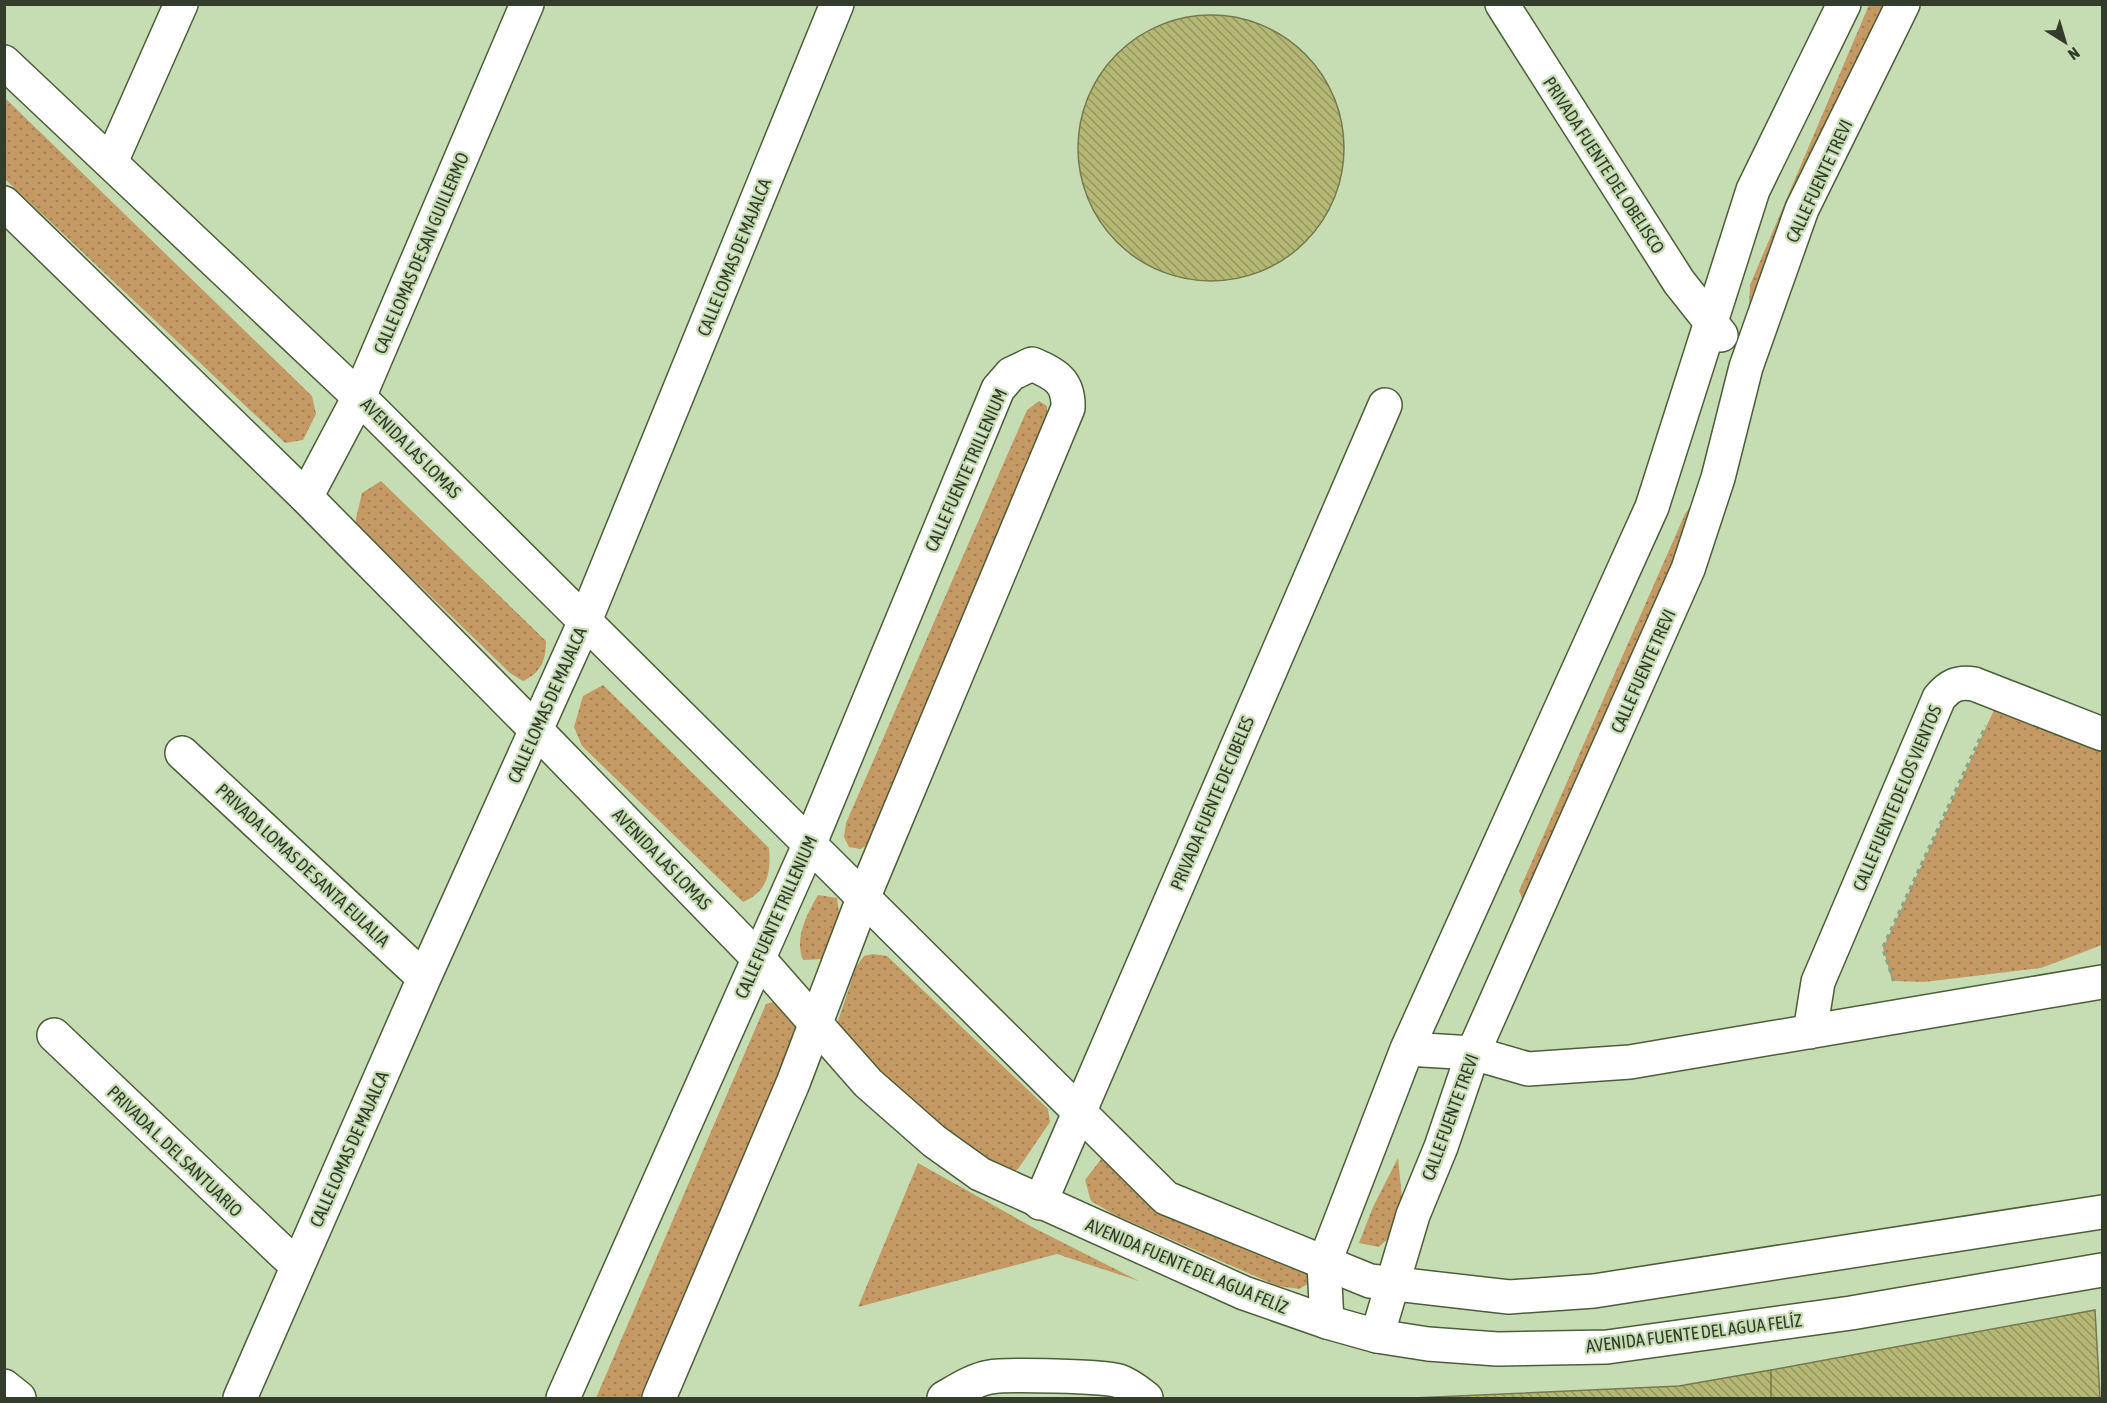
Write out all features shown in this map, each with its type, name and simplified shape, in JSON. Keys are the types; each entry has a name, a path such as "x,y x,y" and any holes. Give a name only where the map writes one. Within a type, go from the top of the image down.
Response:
{"street":[{"path":"111,162 181,4"},
{"name":"CALLE LOMAS DE SAN GUILLERMO","path":"306,497 359,397 527,4"},
{"name":"CALLE LOMAS DE MAJALCA","path":"240,1398 424,978 585,621 837,4"},
{"name":"PRIVADA FUENTE DEL OBELISCO","path":"1502,4 1679,282 1746,367"},
{"path":"1327,1322 1324,1264 1407,1049 1652,507 1753,190 1844,4"},
{"name":"CALLE FUENTE TREVI","path":"1377,1336 1413,1215 1441,1147 1473,1053 1688,569 1718,478 1746,367 1802,209 1903,4"},
{"name":"AVENIDA LAS LOMAS","path":"4,62 359,397 810,843"},
{"name":"AVENIDA LAS LOMAS","path":"4,202 306,497 758,957"},
{"name":"CALLE FUENTE TRILLENIUM","path":"563,1398 810,843 998,388 1011,374 1032,364 1055,374 1064,384 1068,408 864,896 793,1083 658,1398"},
{"name":"PRIVADA FUENTE DE CIBELES","path":"1040,1203 1385,405"},
{"name":"CALLE FUENTE DE LOS VIENTOS","path":"1810,1032 1818,982 1939,698 1963,682 1974,684 2103,734"},
{"name":"PRIVADA LOMAS DE SANTA EULALIA","path":"182,753 424,978"},
{"path":"810,843 1166,1198 1370,1281 1509,1297 1594,1291 2103,1212"},
{"name":"AVENIDA FUENTE DEL AGUA FELÍZ","path":"758,957 868,1083 934,1141 980,1174 1244,1293 1327,1322 1377,1336 1428,1344 1497,1349 1607,1347 1851,1313 2103,1270"},
{"path":"1407,1049 1473,1053 1528,1069 1630,1062 2103,982"},
{"name":"PRIVADA L. DEL SANTUARIO","path":"54,1035 297,1266"},
{"path":"944,1398 964,1386 990,1377 1015,1376 1116,1380 1133,1388 1146,1398"},
{"path":"4,1386 19,1398"}],"path":[{"path":"1903,981 1892,981 1883,948 1990,718"}],"shaded area":[{"path":"1869,5 1894,5 1758,312 1749,304 1750,285"},
{"path":"5,98 312,396 316,414 303,440 285,443 5,179"},
{"path":"1039,401 1047,406 1047,418 868,845 860,849 849,847 844,837 846,823 1027,410"},
{"path":"381,481 546,641 541,665 529,678 523,681 510,673 355,523 362,493"},
{"path":"1701,491 1719,497 1528,911 1519,891 1685,514"},
{"path":"603,685 769,848 766,880 763,887 751,898 743,902 582,746 574,727 583,696"},
{"path":"1995,708 2102,742 2102,945 2041,968 1924,982 1892,981 1883,948"},
{"path":"818,895 837,898 840,920 823,959 803,960 800,943 803,926"},
{"path":"873,954 887,956 1048,1109 1050,1122 1018,1169 1011,1173 995,1171 856,1055 835,1030 856,967 864,956"},
{"path":"780,1000 800,1025 644,1398 596,1398 766,1004"},
{"path":"1102,1158 1315,1271 1311,1282 1299,1289 1278,1286 1115,1215 1091,1201 1085,1180"},
{"path":"1398,1158 1402,1198 1397,1230 1379,1247 1359,1243 1373,1207"},
{"path":"918,1163 1034,1228 1139,1281 1057,1254 858,1307"}],"building":[{"path":"1211,15 1237,18 1262,25 1285,37 1305,54 1322,74 1334,97 1341,122 1344,148 1341,174 1334,199 1322,222 1305,242 1285,259 1262,271 1237,278 1211,281 1185,278 1160,271 1137,259 1117,242 1100,222 1088,199 1081,174 1078,148 1081,122 1088,97 1100,74 1117,54 1137,37 1160,25 1185,18"},
{"path":"2095,1310 2100,1398 1771,1398 1771,1370"},
{"path":"1771,1370 1771,1398 1412,1398 1679,1386"}]}
